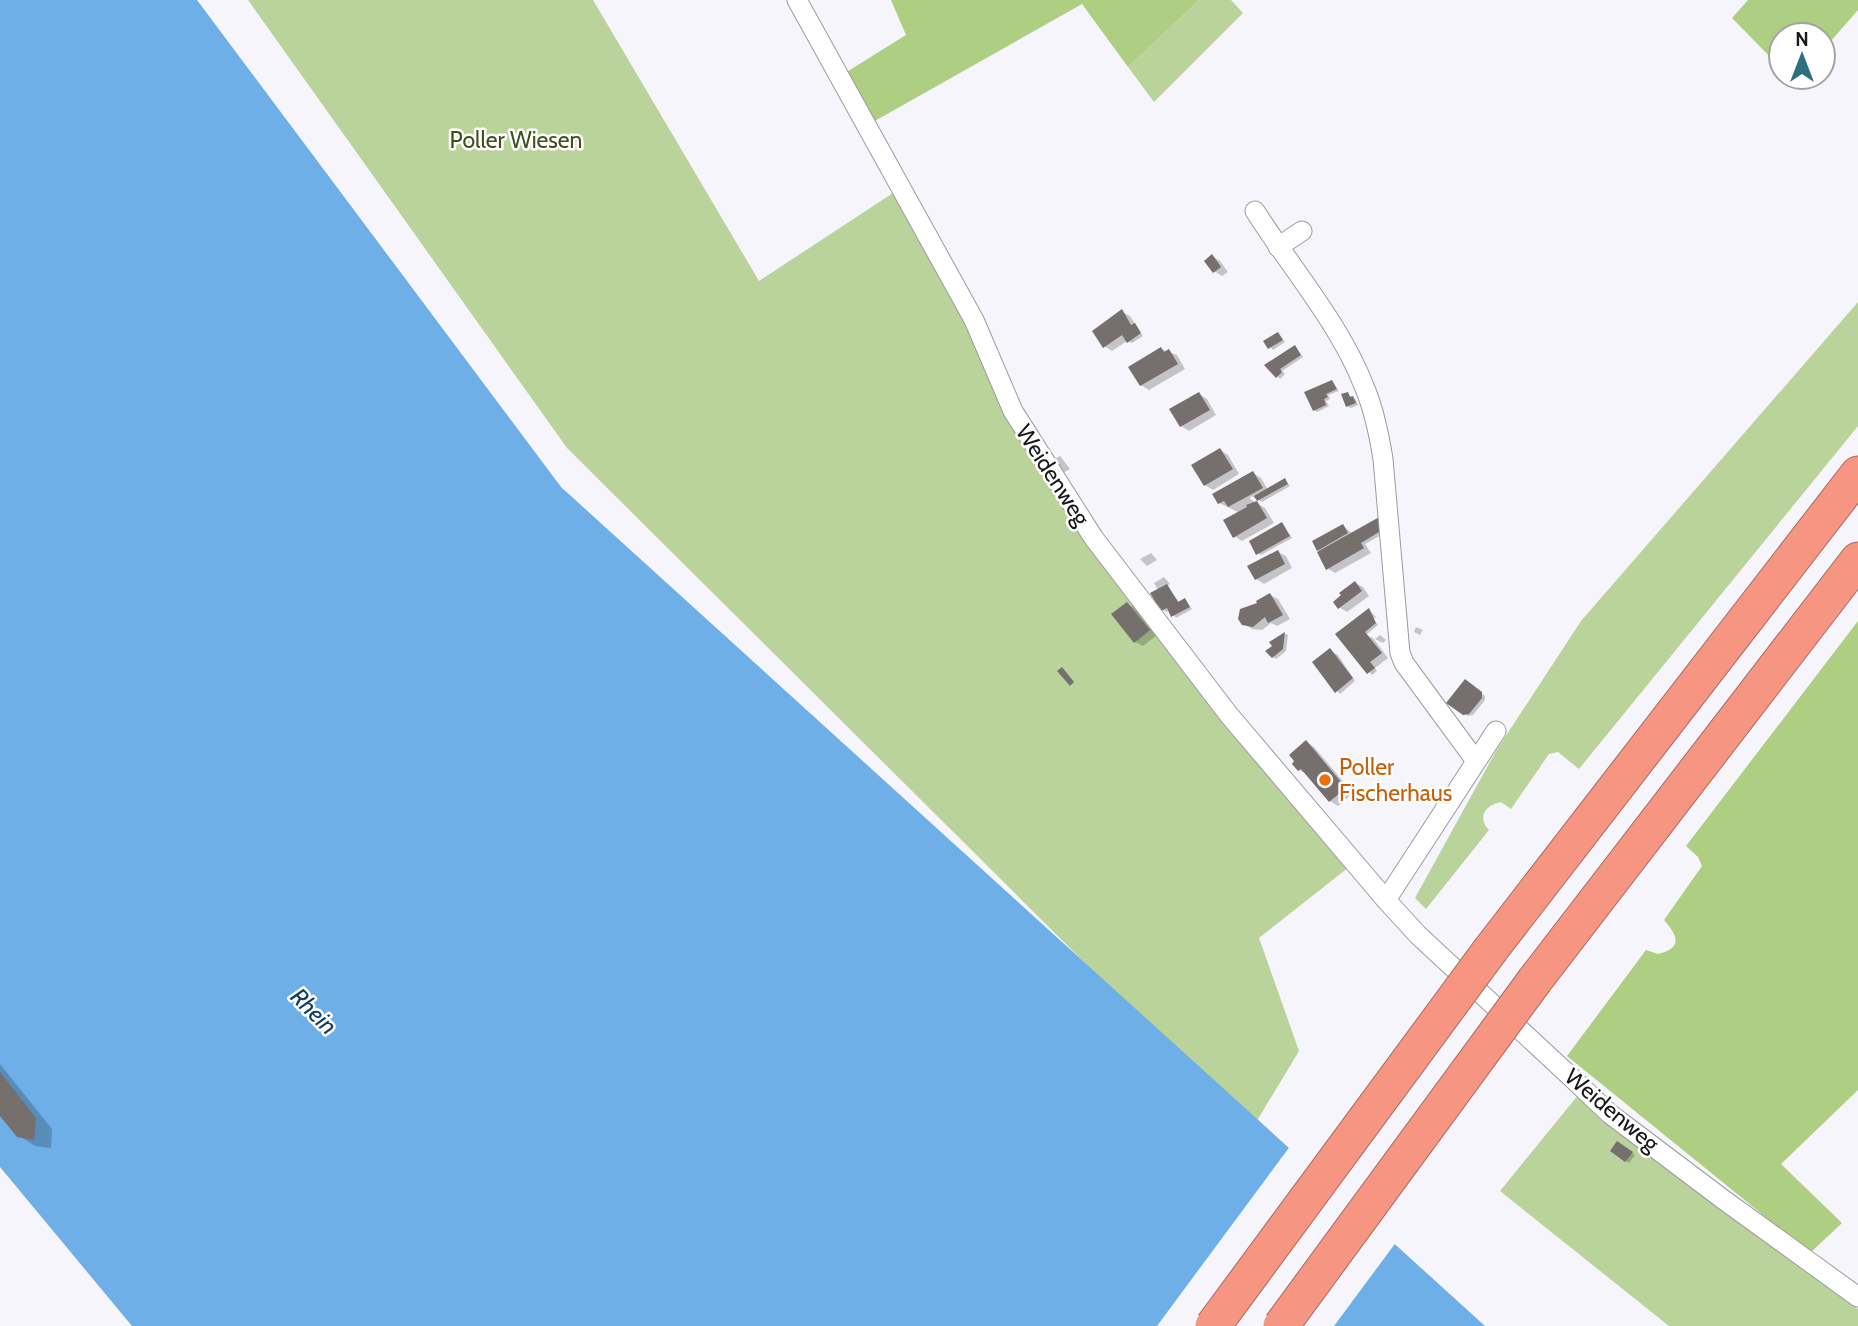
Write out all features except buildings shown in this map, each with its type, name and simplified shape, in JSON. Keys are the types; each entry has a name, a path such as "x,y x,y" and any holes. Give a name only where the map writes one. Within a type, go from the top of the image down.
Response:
{"highway":[{"path":"1213,1326 1491,949 1858,474"},
{"path":"1281,1326 1535,980 1858,560"}],"street":[{"name":"Weidenweg","path":"797,0 974,320 1013,411 1093,537 1228,715 1418,935 1610,1114 1858,1297"},
{"path":"1255,211 1342,341 1364,386 1383,459 1399,653 1476,761"},
{"path":"1278,247 1303,231"},
{"path":"1386,900 1496,731"}],"green space":[{"name":"Poller Wiesen","path":"248,0 593,0 759,281 896,191 972,329 1014,426 1349,867 1259,938 1299,1051 1252,1129 567,448"},
{"path":"891,0 1199,0 1128,67 1082,4 873,122 845,73 906,35"},
{"path":"1199,0 1231,0 1243,13 1154,102 1128,67"},
{"path":"1748,0 1858,0 1858,10 1837,34 1837,21 1767,21 1767,54 1732,18"},
{"path":"1858,302 1858,426 1579,769 1558,752 1549,754 1511,809 1501,802 1484,812 1485,825 1489,830 1426,909 1415,898 1496,751 1581,621"},
{"path":"1858,621 1858,1090 1781,1164 1842,1223 1810,1253 1567,1056 1646,950 1658,954 1675,945 1675,936 1664,920 1702,866 1698,857 1686,846"},
{"path":"1579,1094 1858,1309 1858,1326 1669,1326 1500,1191"}],"water":[{"name":"Rhein","path":"0,0 197,0 561,487 1485,1326 132,1326 0,1167"}],"pier":[{"path":"1291,1145 1397,1241 1334,1326 1157,1326"}],"place":[{"name":"Poller Fischerhaus","path":"1325,780"}]}
